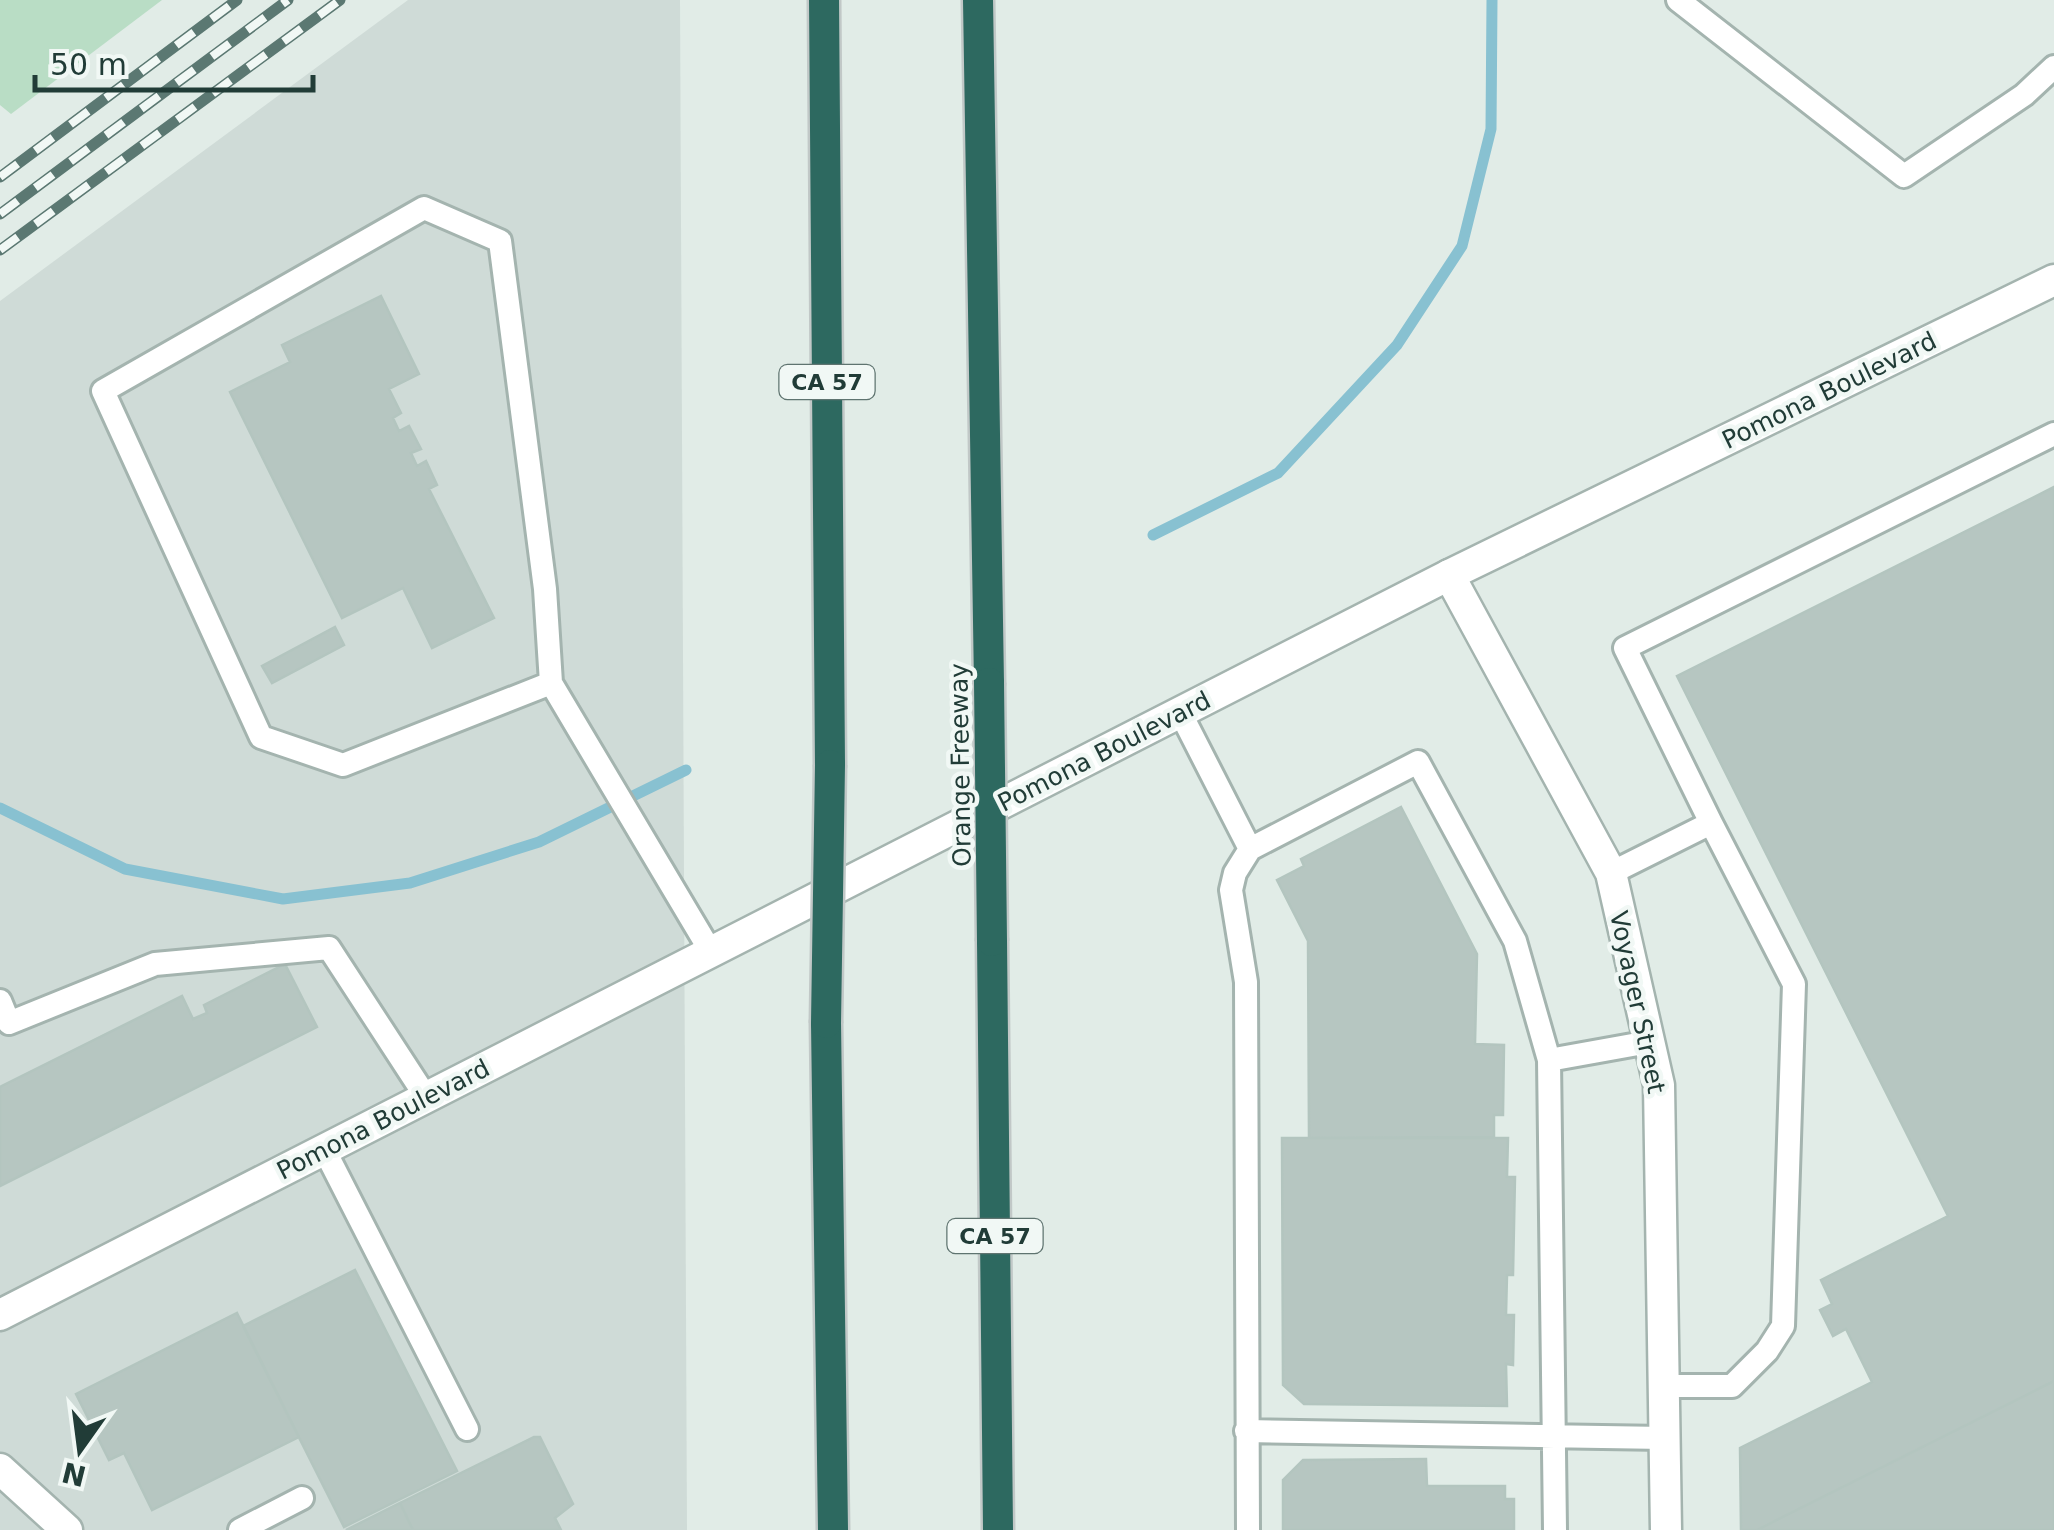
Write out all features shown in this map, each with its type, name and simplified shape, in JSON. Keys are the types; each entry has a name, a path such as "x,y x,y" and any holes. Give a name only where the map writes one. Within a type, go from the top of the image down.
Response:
{"highway":[{"name":"CA 57","path":"824,0 830,764 826,1023 833,1530"},
{"name":"Orange Freeway","path":"978,0 998,1530"}],"street":[{"name":"Pomona Boulevard","path":"0,1315 1449,575 2054,280"},
{"name":"Voyager Street","path":"1449,575 1611,873 1659,1085 1666,1530"},
{"path":"0,1469 66,1530"}],"lane":[{"path":"1678,0 1904,176 2024,95 2054,68"},
{"path":"551,683 343,765 261,737 102,391 424,208 500,240 545,588 551,683 711,952"},
{"path":"1664,1386 1732,1386 1767,1351 1783,1326 1794,984 1625,648 2054,434"},
{"path":"1180,712 1250,849"},
{"path":"1248,1530 1246,982 1231,890 1234,873 1250,849 1418,762 1515,940 1549,1060 1555,1530"},
{"path":"1611,873 1711,824"},
{"path":"0,1002 9,1023 155,964 329,948 426,1097"},
{"path":"1549,1060 1649,1042"},
{"path":"324,1150 467,1429"},
{"path":"1246,1431 1665,1438"},
{"path":"240,1530 302,1498"}],"shaded area":[{"path":"408,0 680,0 687,1530 0,1530 0,301"}],"green space":[{"path":"0,0 162,0 11,114 0,105"}],"building":[{"path":"381,296 419,374 389,389 401,413 393,418 399,431 409,426 421,449 411,453 417,466 426,461 437,485 429,489 494,618 432,648 403,588 342,618 230,392 290,362 282,345"},
{"path":"2054,487 2054,1381 1757,1530 1741,1530 1740,1448 1872,1382 1846,1329 1833,1336 1820,1310 1832,1304 1821,1280 1948,1216 1677,676"},
{"path":"335,627 344,645 272,683 262,666"},
{"path":"1401,807 1477,954 1475,1044 1504,1045 1503,1115 1494,1115 1494,1137 1309,1138 1308,941 1277,880 1304,866 1301,859"},
{"path":"285,964 317,1027 0,1186 0,1087 182,996 193,1019 207,1013 204,1005"},
{"path":"1282,1138 1508,1138 1507,1177 1515,1177 1513,1275 1507,1275 1506,1315 1514,1315 1513,1365 1506,1364 1507,1406 1304,1404 1283,1385"},
{"path":"355,1270 457,1471 344,1527 243,1326"},
{"path":"237,1313 299,1437 152,1510 124,1453 109,1460 76,1394"},
{"path":"2054,1381 2054,1530 1757,1530"},
{"path":"540,1437 573,1504 555,1518 561,1530 413,1530 400,1503"},
{"path":"1426,1459 1427,1486 1505,1486 1505,1499 1514,1499 1514,1530 1283,1530 1283,1480 1303,1460"},
{"path":"400,1503 413,1530 346,1530"}],"waterway":[{"path":"1153,535 1278,473 1397,345 1462,246 1491,129 1492,0"},
{"path":"0,808 125,869 283,899 410,883 539,842 686,770"}],"railway":[{"path":"0,177 237,0"},
{"path":"0,214 288,0"},
{"path":"0,250 340,0"}]}
